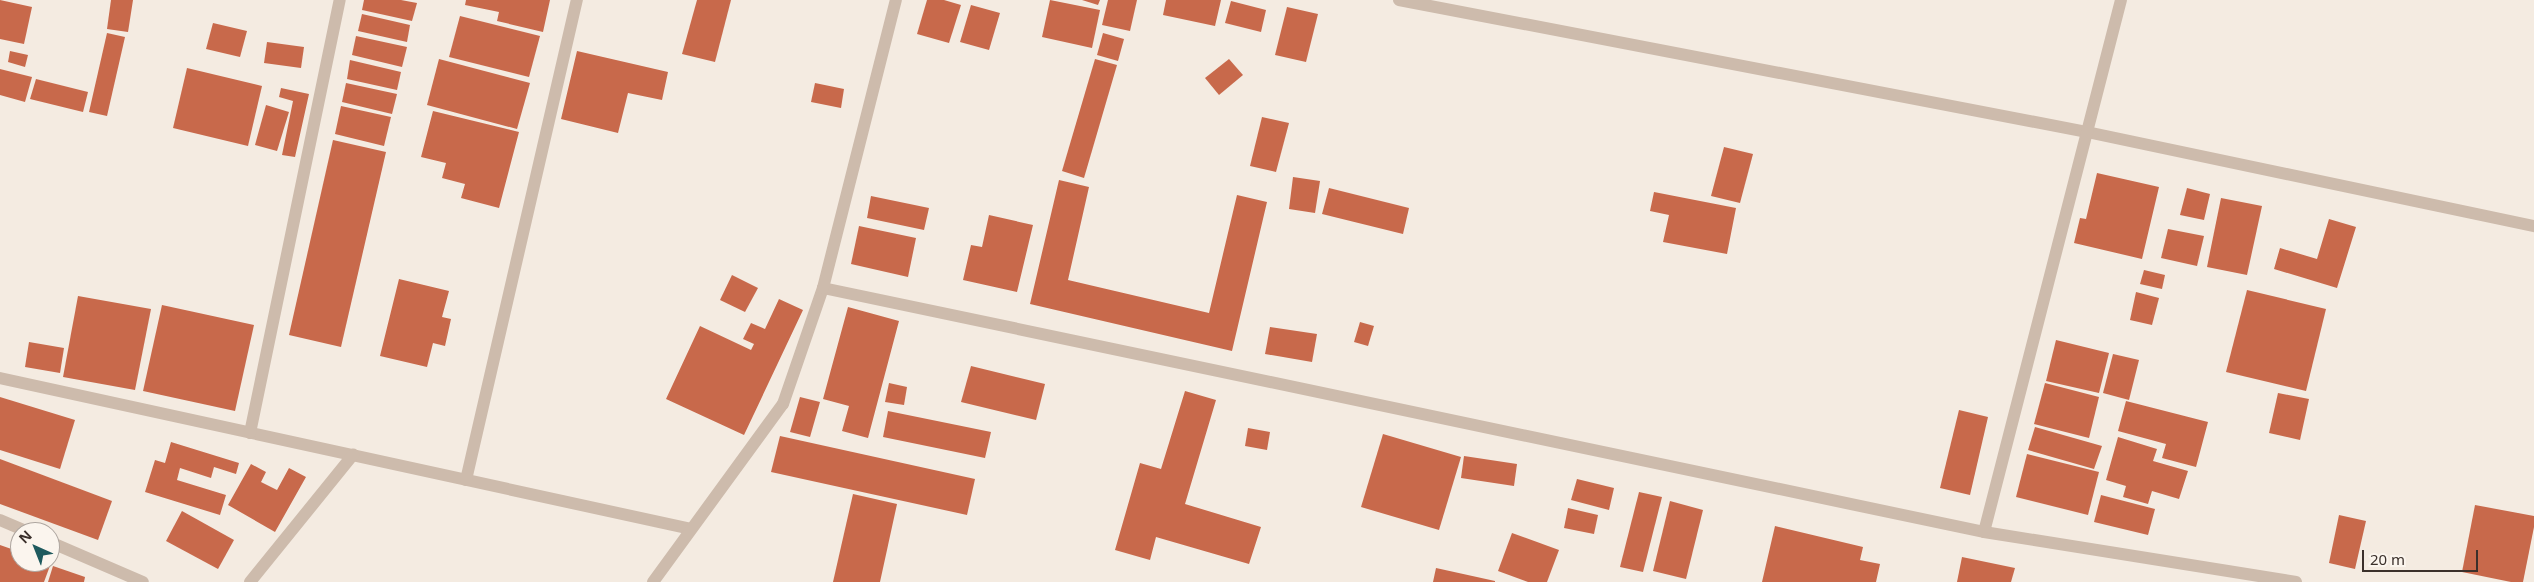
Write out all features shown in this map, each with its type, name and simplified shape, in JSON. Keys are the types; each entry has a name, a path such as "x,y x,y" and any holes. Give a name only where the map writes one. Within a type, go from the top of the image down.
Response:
{"street":[{"path":"250,433 340,0"},
{"path":"466,480 577,0"},
{"path":"653,582 783,404 823,288 896,0"},
{"path":"1399,0 2087,132 2534,226"},
{"path":"1984,532 2121,0"},
{"path":"823,288 1984,532 2296,582"},
{"path":"0,378 691,529"},
{"path":"250,582 353,455"},
{"path":"60,546 143,582"}],"building":[{"path":"0,0 32,7 24,44 0,39"},
{"path":"111,0 133,0 128,32 107,29"},
{"path":"364,0 401,0 417,3 412,21 362,10"},
{"path":"466,0 550,0 543,32 497,21 499,12 465,5"},
{"path":"697,0 731,0 715,62 682,54"},
{"path":"927,0 944,0 961,5 949,43 917,34"},
{"path":"1050,0 1100,10 1092,48 1042,37"},
{"path":"1082,0 1100,0 1098,5"},
{"path":"1108,0 1137,0 1130,31 1102,25"},
{"path":"1166,0 1221,0 1215,26 1163,15"},
{"path":"1231,1 1266,10 1261,32 1225,23"},
{"path":"971,5 1000,13 989,50 960,42"},
{"path":"1287,7 1318,14 1306,62 1275,55"},
{"path":"362,14 410,25 407,42 358,31"},
{"path":"460,16 540,36 529,77 449,57"},
{"path":"213,23 247,31 240,57 206,49"},
{"path":"107,33 125,37 107,116 89,112"},
{"path":"1103,33 1124,39 1118,61 1097,55"},
{"path":"356,36 407,47 402,67 352,55"},
{"path":"267,42 304,47 301,68 264,63"},
{"path":"10,51 28,55 25,67 8,62"},
{"path":"577,51 668,72 662,100 628,93 618,133 561,119"},
{"path":"439,59 530,83 517,129 427,105"},
{"path":"1095,59 1117,65 1084,178 1062,171"},
{"path":"1229,59 1243,75 1219,95 1205,78"},
{"path":"350,60 401,72 397,90 347,79"},
{"path":"187,68 262,86 248,146 173,128"},
{"path":"0,69 32,77 25,102 0,95"},
{"path":"36,79 88,92 83,112 30,99"},
{"path":"346,83 397,94 392,114 342,102"},
{"path":"815,83 844,89 841,108 811,102"},
{"path":"281,88 309,94 295,157 282,155 293,101 279,97"},
{"path":"266,105 289,112 277,151 255,145"},
{"path":"341,106 391,117 384,146 335,134"},
{"path":"433,111 519,132 499,208 461,198 465,184 442,178 446,163 421,157"},
{"path":"1262,117 1289,123 1276,172 1250,166"},
{"path":"333,140 386,152 341,347 289,335"},
{"path":"1724,147 1753,154 1740,203 1711,196"},
{"path":"2097,173 2159,187 2142,259 2074,243 2080,218 2086,219"},
{"path":"1293,177 1320,181 1315,213 1289,209"},
{"path":"1059,180 1089,187 1068,280 1209,313 1237,195 1267,202 1232,351 1030,304"},
{"path":"1329,188 1409,208 1403,234 1322,214"},
{"path":"2187,188 2210,194 2204,220 2180,215"},
{"path":"1654,192 1736,208 1727,254 1663,242 1669,215 1650,211"},
{"path":"871,196 929,208 924,230 867,218"},
{"path":"2221,198 2262,206 2247,275 2207,267"},
{"path":"989,215 1033,225 1017,292 963,280 971,245 982,247"},
{"path":"2329,219 2356,227 2337,288 2274,269 2280,248 2317,259"},
{"path":"859,226 916,238 908,277 851,264"},
{"path":"2168,229 2204,236 2197,266 2161,258"},
{"path":"2144,270 2165,275 2162,289 2140,284"},
{"path":"732,275 758,288 745,312 720,300"},
{"path":"399,279 449,291 442,317 451,319 445,346 433,343 427,367 380,356"},
{"path":"2247,290 2326,309 2306,391 2226,372"},
{"path":"2136,292 2159,298 2152,325 2130,320"},
{"path":"78,296 151,309 135,390 63,377"},
{"path":"779,299 803,310 744,435 666,399 700,326 751,350 754,344 743,339 751,323 765,329"},
{"path":"162,305 254,325 235,411 143,391"},
{"path":"848,307 899,321 868,438 842,431 849,406 823,399"},
{"path":"1360,322 1374,326 1368,346 1354,342"},
{"path":"1270,327 1317,334 1312,362 1265,354"},
{"path":"2056,340 2109,353 2099,393 2046,381"},
{"path":"29,342 64,348 60,373 25,367"},
{"path":"2113,354 2139,360 2129,400 2103,393"},
{"path":"971,366 1045,384 1036,420 961,402"},
{"path":"889,383 907,387 904,405 885,402"},
{"path":"2045,383 2099,397 2089,438 2034,424"},
{"path":"1185,391 1216,400 1185,504 1261,527 1249,564 1156,537 1150,560 1115,550 1140,463 1161,469"},
{"path":"2278,393 2309,399 2300,440 2269,433"},
{"path":"0,397 75,420 60,469 0,450"},
{"path":"800,397 820,402 810,437 790,432"},
{"path":"2126,401 2208,422 2196,467 2162,458 2166,444 2118,431"},
{"path":"1959,410 1988,417 1970,495 1940,488"},
{"path":"888,411 991,432 985,458 883,437"},
{"path":"2035,427 2102,446 2094,469 2028,450"},
{"path":"1248,428 1270,432 1267,450 1245,446"},
{"path":"1383,434 1461,457 1439,530 1361,507"},
{"path":"780,436 975,479 967,515 771,472"},
{"path":"2118,437 2157,449 2153,461 2188,471 2179,499 2152,491 2148,504 2123,497 2126,486 2106,480"},
{"path":"171,442 239,463 236,474 214,467 211,478 180,468 177,480 226,495 220,515 145,492 155,460 165,463"},
{"path":"2027,454 2099,472 2088,515 2016,497"},
{"path":"1464,456 1517,464 1514,486 1461,478"},
{"path":"0,459 112,501 98,540 60,526 60,522 49,522 0,504"},
{"path":"251,464 266,472 261,482 277,490 289,468 306,477 275,532 228,505"},
{"path":"1577,479 1614,488 1609,510 1571,500"},
{"path":"1639,492 1662,497 1643,572 1620,567"},
{"path":"853,494 897,504 880,582 833,582"},
{"path":"2101,495 2155,509 2148,535 2094,522"},
{"path":"1670,501 1703,510 1686,579 1653,571"},
{"path":"2475,505 2534,516 2534,527 2523,582 2511,582 2462,572"},
{"path":"1568,508 1598,515 1594,534 1564,528"},
{"path":"182,511 234,540 218,569 166,541"},
{"path":"2339,515 2366,521 2355,569 2329,563"},
{"path":"1775,526 1863,547 1860,560 1880,564 1876,582 1762,582"},
{"path":"1512,533 1559,550 1547,582 1528,582 1498,571"},
{"path":"0,545 10,548 10,572 48,572 44,582 0,582"},
{"path":"1962,557 2015,568 2011,582 1957,582"},
{"path":"60,568 85,577 84,582 48,582 51,572 60,572"},
{"path":"1436,568 1495,581 1495,582 1433,582"}]}
